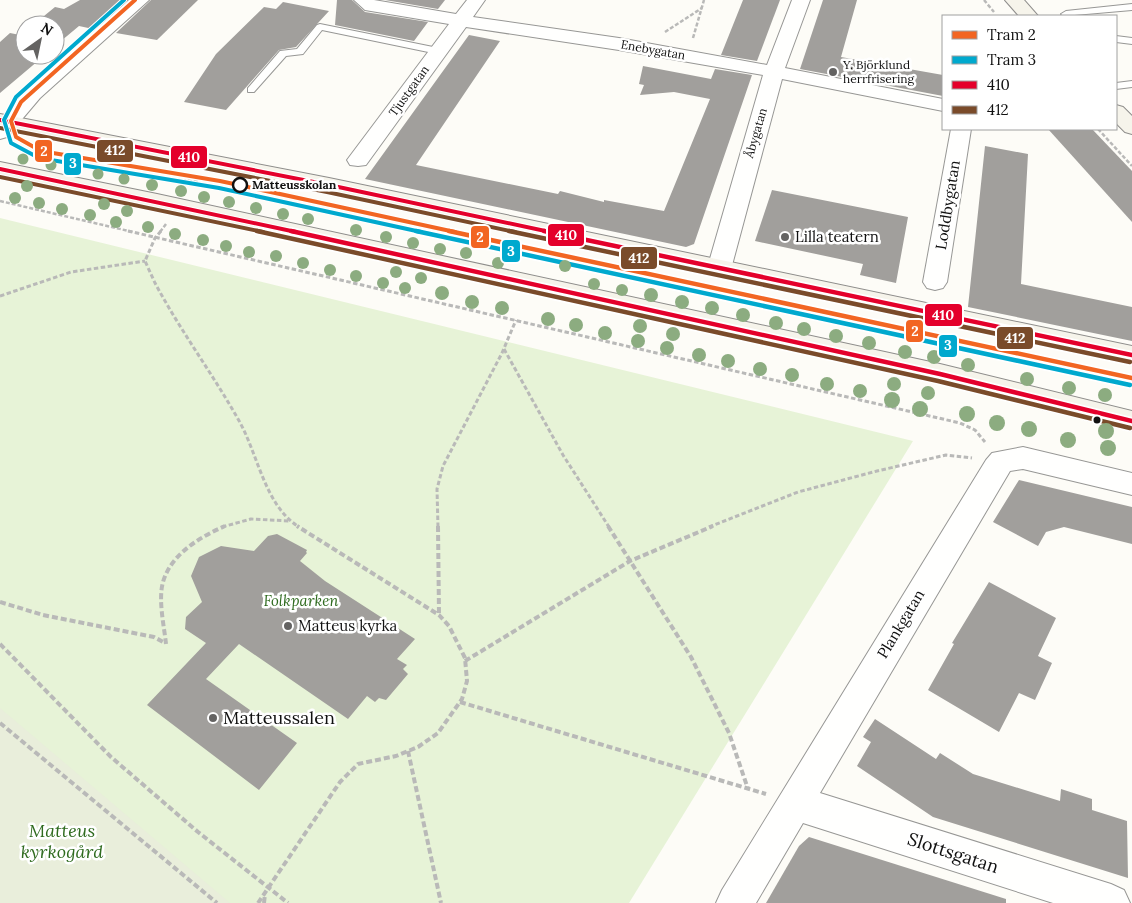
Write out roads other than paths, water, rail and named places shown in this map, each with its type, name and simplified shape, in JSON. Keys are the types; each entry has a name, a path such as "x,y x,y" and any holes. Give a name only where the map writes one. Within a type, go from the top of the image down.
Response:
{"main road":[{"path":"1014,0 1028,15"},
{"path":"1117,112 1132,128"},
{"path":"3,121 339,187 1132,355"},
{"path":"0,169 166,203 1061,402 1132,421"},
{"path":"1061,402 1132,413"}],"street":[{"path":"3,121 140,0"},
{"name":"Enebygatan","path":"363,0 372,6 459,22 488,23 620,44 774,71 942,105"},
{"name":"Tjustgatan","path":"358,160 476,0"},
{"name":"Åbygatan","path":"719,269 774,71 801,0"},
{"name":"Loddbygatan","path":"935,282 961,130"},
{"name":"Plankgatan","path":"735,903 990,475 1002,461 1023,458 1132,484"},
{"name":"Slottsgatan","path":"796,803 1111,903"}],"lane":[{"path":"1067,15 1132,8"},
{"path":"251,90 283,53 300,52 320,27 438,51"},
{"path":"1117,39 1132,41"},
{"path":"1117,86 1132,84"}],"tram line":[{"name":"3","path":"124,0 16,97 4,120 11,143 39,158 219,188 1130,385"},
{"name":"2","path":"135,0 21,102 11,121 16,137 41,151 220,181 1132,378"}],"place":[{"name":"Y. Björklund herrfrisering","path":"833,72"},
{"name":"Matteusskolan","path":"240,185"},
{"name":"Lilla teatern","path":"785,237"},
{"name":"Matteus kyrka","path":"288,626"},
{"name":"Matteussalen","path":"213,718"}],"park label":[{"name":"Folkparken","path":"301,601"},
{"name":"Matteus kyrkogård","path":"62,841"}]}
